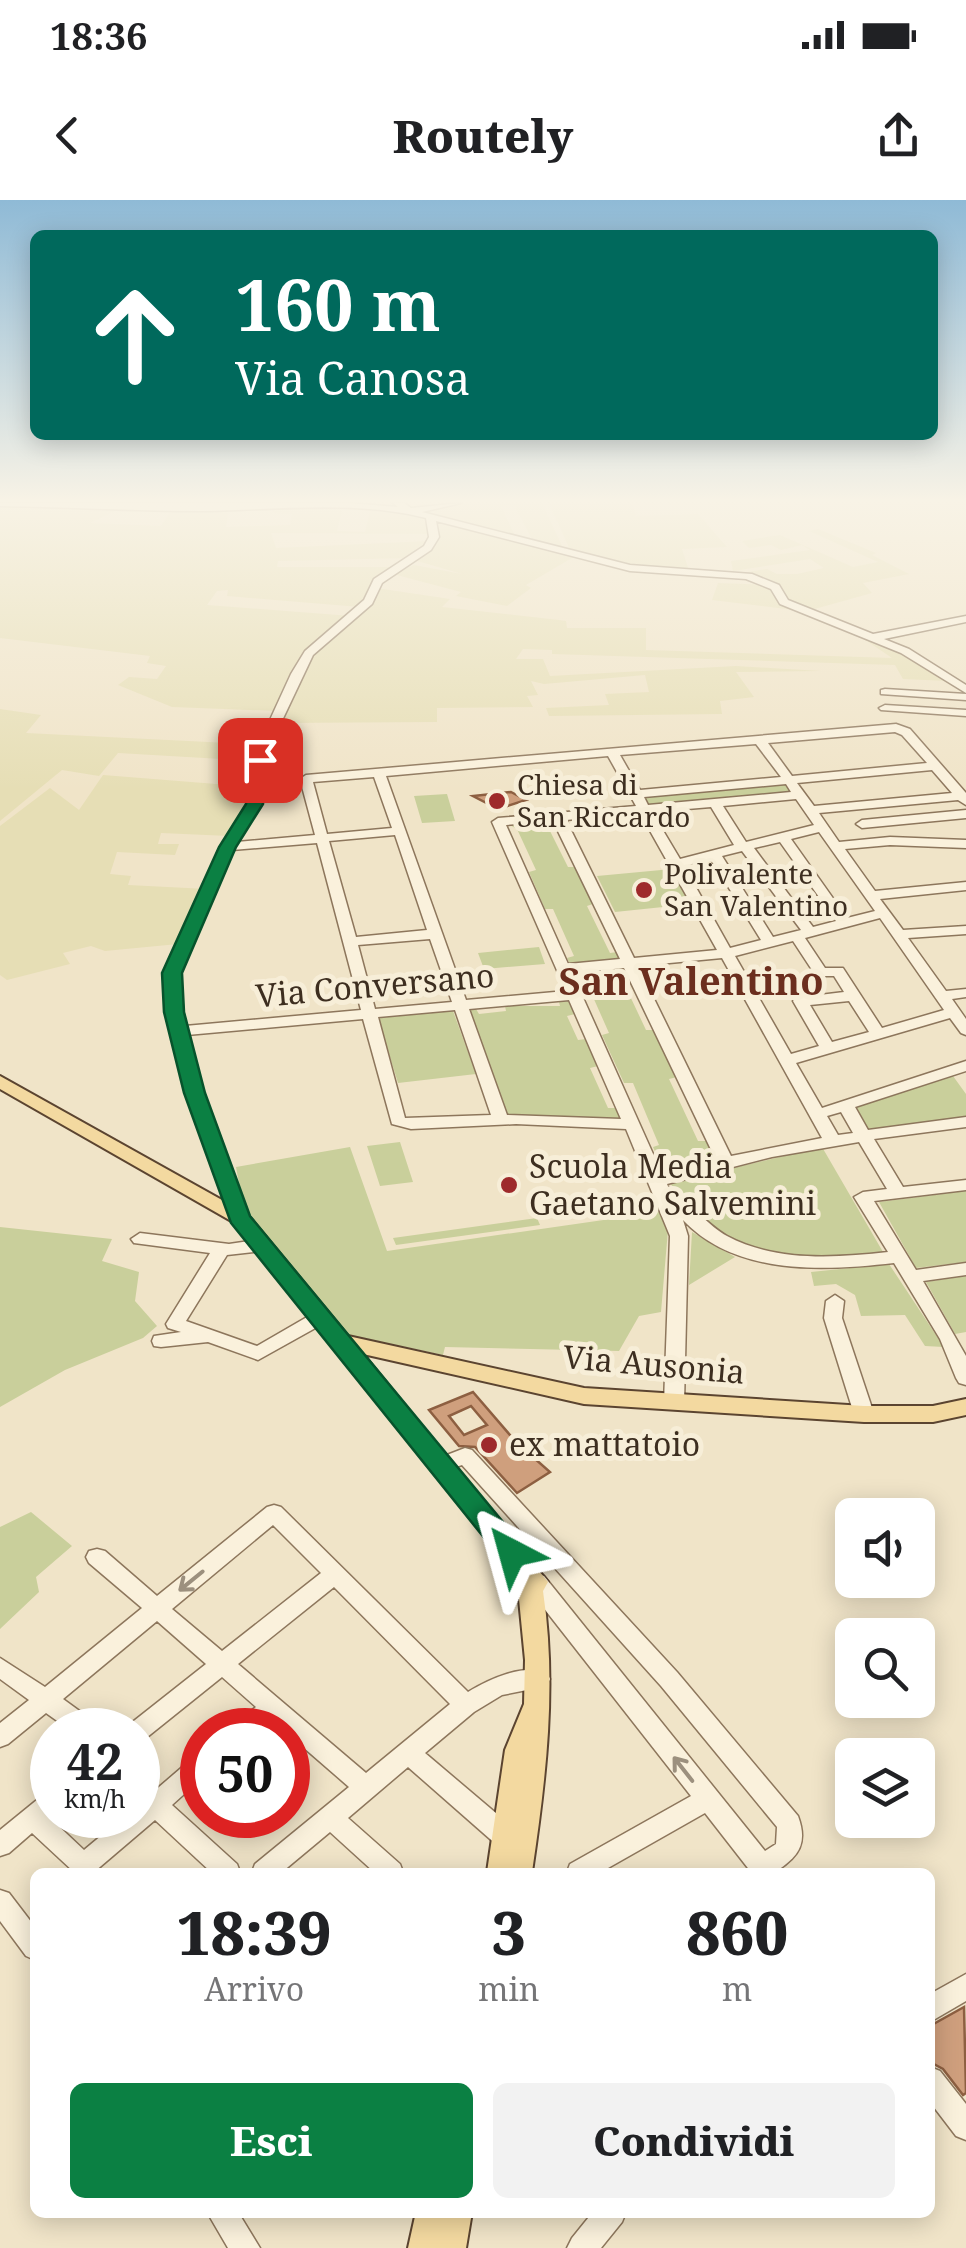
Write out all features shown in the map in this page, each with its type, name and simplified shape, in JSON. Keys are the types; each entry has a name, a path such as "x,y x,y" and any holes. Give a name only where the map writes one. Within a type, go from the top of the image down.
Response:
{"main road":[{"path":"0,1081 240,1218 536,1582 530,1589 538,1745 519,1868"},
{"name":"Via Ausonia","path":"341,1342 584,1396 864,1414 933,1414 966,1407"},
{"path":"501,1868 518,1750 538,1688"},
{"path":"426,2248 432,2218"},
{"path":"449,2248 455,2218"}],"street":[{"path":"240,1218 194,1093 179,1031 172,973 228,847 254,804 264,746 309,654 370,599"},
{"path":"782,599 874,637 966,693"},
{"path":"874,637 966,619"},
{"path":"885,692 966,693"},
{"path":"885,708 966,713"},
{"path":"634,1125 500,1119 411,1124 398,1121 305,782 309,778 901,728 964,798"},
{"path":"759,739 966,1030"},
{"path":"612,752 730,954 832,1140"},
{"path":"637,794 936,766"},
{"path":"379,772 500,1119"},
{"path":"674,1403 679,1236 634,1125 498,822 799,795"},
{"path":"810,810 964,798"},
{"path":"715,803 804,934 821,972 838,971 876,1031"},
{"path":"862,824 966,814"},
{"path":"558,817 725,1161"},
{"path":"677,864 822,827"},
{"path":"228,847 399,831"},
{"path":"783,837 844,924"},
{"path":"836,846 890,841 966,844"},
{"path":"714,854 770,943"},
{"path":"871,896 966,886"},
{"path":"564,970 730,954 883,913"},
{"path":"898,935 966,930"},
{"path":"349,942 436,934"},
{"path":"942,996 966,993"},
{"name":"Via Conversano","path":"179,1031 576,995"},
{"path":"827,1046 800,1001 853,996"},
{"path":"788,1060 876,1031 953,1012"},
{"path":"818,1114 963,1071"},
{"path":"845,1105 898,1193"},
{"path":"658,1181 725,1161 832,1140 966,1122"},
{"path":"658,1181 699,1229 740,1250 811,1263 898,1257"},
{"path":"966,1184 863,1197 949,1339 966,1378"},
{"path":"140,1239 222,1250 262,1244"},
{"path":"222,1250 176,1324 258,1354 321,1317"},
{"path":"910,1277 966,1269"},
{"path":"835,1301 834,1318 864,1414"},
{"path":"161,1341 210,1335"},
{"path":"442,1465 465,1455 669,1678 789,1824 788,1850 766,1868"},
{"path":"0,1738 274,1513 466,1705"},
{"path":"97,1557 367,1788"},
{"path":"160,1713 335,1574"},
{"path":"536,1582 762,1868"},
{"path":"0,1667 57,1708"},
{"path":"269,1868 466,1705 497,1686 538,1688"},
{"path":"408,1754 507,1838"},
{"path":"160,1799 180,1782"},
{"path":"586,1868 708,1799"},
{"path":"160,1810 224,1868"},
{"path":"330,1818 386,1868"},
{"path":"0,1846 30,1821"},
{"path":"54,1838 84,1866 116,1838"},
{"path":"0,1901 30,1941"},
{"path":"935,2006 966,1986"},
{"path":"935,2086 966,2126"},
{"path":"225,2218 245,2248"},
{"path":"582,2248 607,2218"}],"shaded area":[{"path":"0,599 212,599 207,605 351,616 307,653 279,711 172,707 118,685 129,677 157,679 166,666 147,663 150,656 0,638"},
{"path":"258,599 365,599 360,607"},
{"path":"366,599 447,599 442,607 566,621 567,628 646,628 646,650 892,658 864,639 875,638 948,681 903,679 895,665 552,654 552,650 523,649 516,659 543,659 550,676 736,666 821,671 736,672 754,697 720,701 722,714 549,716 546,708 609,705 605,694 649,692 645,675 544,684 531,681 538,695 527,696 533,707 437,708 437,722 276,723 311,655"},
{"path":"469,599 517,599 507,606"},
{"path":"777,599 802,611 712,600"},
{"path":"784,599 852,599 811,610"},
{"path":"0,709 41,715 26,733 249,744 260,751 256,761 118,753 99,776 62,770 0,821"},
{"path":"103,775 254,787 247,814 229,836 161,833 158,844 179,844 175,855 117,852 110,874 131,876 128,885 207,889 178,944 105,951 91,946 63,953 70,964 7,980 0,975 0,826 50,788 79,810"}],"green space":[{"path":"786,784 793,794 650,806 644,796"},
{"path":"447,794 455,821 422,823 414,796"},
{"path":"552,820 554,825 548,827 568,867 575,867 593,904 587,906 610,953 617,952 620,959 570,964 567,958 574,956 553,909 545,909 529,872 536,870 517,829 508,824"},
{"name":"Polivalente San Valentino","path":"672,869 692,904 615,912 597,876"},
{"path":"539,947 545,964 484,969 478,953"},
{"path":"624,968 627,975 621,977 646,1030 653,1030 677,1077 669,1079 698,1141 706,1141 714,1157 664,1172 653,1147 659,1145 633,1083 624,1083 602,1035 609,1033 585,979 578,980 574,973"},
{"path":"569,1001 575,1014 567,1016 578,1040 586,1039 598,1066 590,1068 608,1108 615,1108 621,1120 506,1114 469,1010 476,1009 479,1014 506,1011 505,1006 560,1006 559,1002"},
{"path":"453,1011 476,1074 398,1083 378,1018"},
{"path":"953,1076 966,1094 966,1117 868,1129 855,1106"},
{"path":"400,1142 413,1182 380,1186 367,1146"},
{"path":"350,1147 387,1251 659,1212 668,1230 661,1312 639,1316 619,1351 445,1347 443,1355 349,1335 244,1210 236,1167"},
{"path":"822,1147 883,1252 788,1255 742,1244 700,1220 670,1183"},
{"path":"966,1191 966,1262 916,1268 879,1202"},
{"path":"537,1218 540,1225 396,1245 393,1238"},
{"path":"0,1227 112,1239 102,1261 139,1272 135,1301 157,1326 143,1338 65,1370 0,1407"},
{"path":"692,1232 735,1257 689,1285"},
{"path":"889,1264 944,1347 925,1346 905,1315 861,1316 855,1295 836,1284 814,1286 811,1272"},
{"path":"966,1276 966,1332 955,1334 926,1282"},
{"path":"31,1512 72,1546 36,1577 39,1592 0,1629 0,1527"}],"building":[{"name":"Chiesa di San Riccardo","path":"511,792 526,800 498,809 473,796"},
{"name":"ex mattatoio","path":"473,1392 516,1442 550,1472 517,1493 475,1447 459,1446 429,1410","holes":["471,1406 487,1425 464,1435 449,1416"]},
{"path":"964,2007 963,2095 935,2065 935,2023"}],"place":[{"name":"Chiesa di San Riccardo","path":"497,801"},
{"name":"Polivalente San Valentino","path":"644,890"},
{"name":"Scuola Media Gaetano Salvemini","path":"509,1185"},
{"name":"ex mattatoio","path":"489,1445"}],"district":[{"name":"San Valentino","path":"691,982"}],"route":[{"path":"260,760 251,812 228,847 212,891 172,973 174,1012 194,1093 240,1218 512,1553"}]}
